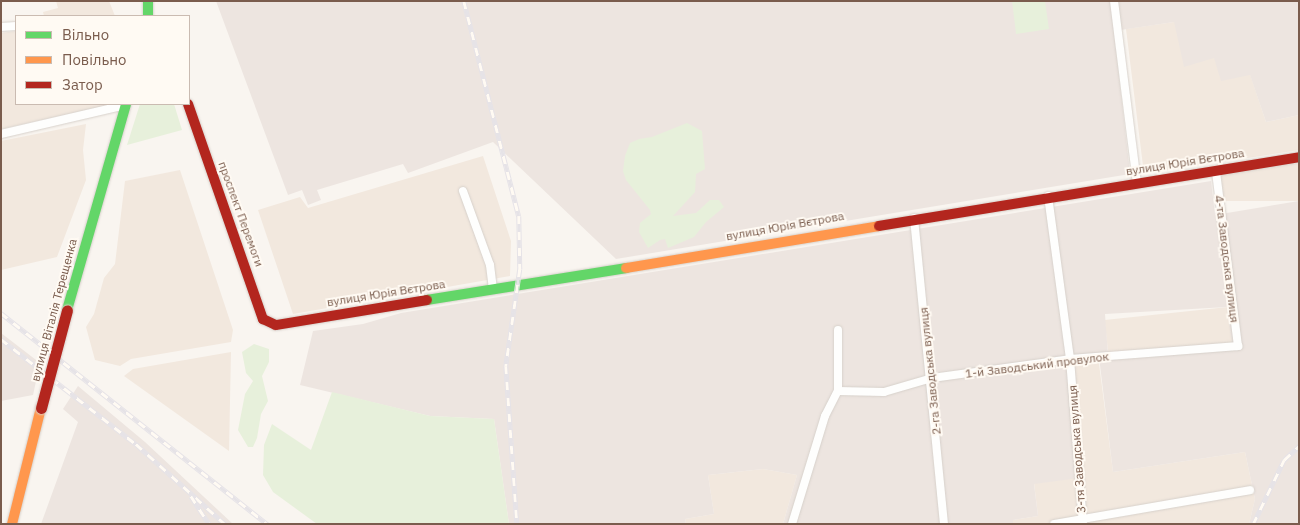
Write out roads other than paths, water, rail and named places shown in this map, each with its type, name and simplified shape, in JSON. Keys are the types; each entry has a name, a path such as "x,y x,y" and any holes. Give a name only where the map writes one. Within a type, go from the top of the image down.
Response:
{"street":[{"path":"1114,1 1137,184"},
{"path":"1,27 15,26"},
{"path":"1,134 122,105"},
{"name":"вулиця Віталія Терещенка","path":"12,524 67,310 126,105"},
{"name":"проспект Перемоги","path":"188,105 263,319 276,325"},
{"name":"вулиця Юрія Вєтрова","path":"276,325 914,218 1048,196 1216,172 1299,157"},
{"name":"4-та Заводська вулиця","path":"1216,172 1238,346"},
{"path":"463,191 490,265 493,289"},
{"name":"3-тя Заводська вулиця","path":"1048,196 1070,358 1082,522"},
{"name":"2-га Заводська вулиця","path":"914,218 932,378 944,524"},
{"path":"792,524 824,416 838,391 838,330"},
{"name":"1-й Заводський провулок","path":"838,391 884,392 932,378 1070,358 1238,346"},
{"path":"1054,524 1082,522 1250,490"}],"railway":[{"path":"464,1 519,216 520,269 506,366 517,524"},
{"path":"1,313 267,524"},
{"path":"1,339 136,444 225,524"},
{"path":"1253,524 1284,460 1299,446"},
{"path":"191,496 209,524"}]}
